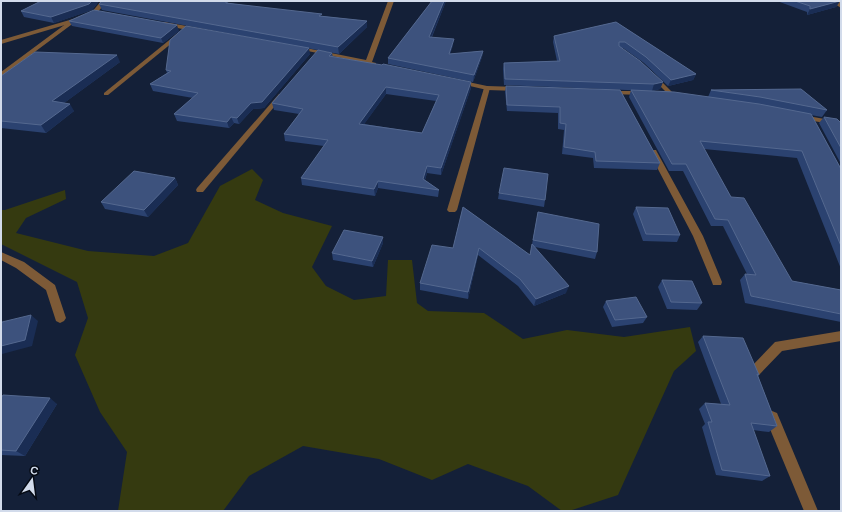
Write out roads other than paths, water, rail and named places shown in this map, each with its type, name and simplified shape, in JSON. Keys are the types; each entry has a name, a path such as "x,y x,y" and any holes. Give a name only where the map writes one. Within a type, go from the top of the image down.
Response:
{"street":[{"path":"1,42 73,21 95,12 104,1"},
{"path":"368,63 391,1"},
{"path":"95,12 103,14"},
{"path":"1,75 73,21"},
{"path":"157,23 203,31"},
{"path":"106,94 188,28"},
{"path":"286,46 314,55 382,66"},
{"path":"646,70 672,95"},
{"path":"450,80 487,88 526,89"},
{"path":"200,190 286,88"},
{"path":"452,210 487,88"},
{"path":"597,91 623,96 650,94"},
{"path":"657,94 680,96"},
{"path":"790,114 841,124"},
{"path":"811,118 817,130"},
{"path":"650,147 698,236 717,282"},
{"path":"1,256 20,265 51,288 60,318"},
{"path":"755,371 779,346 841,336"},
{"path":"772,417 811,511"}]}
